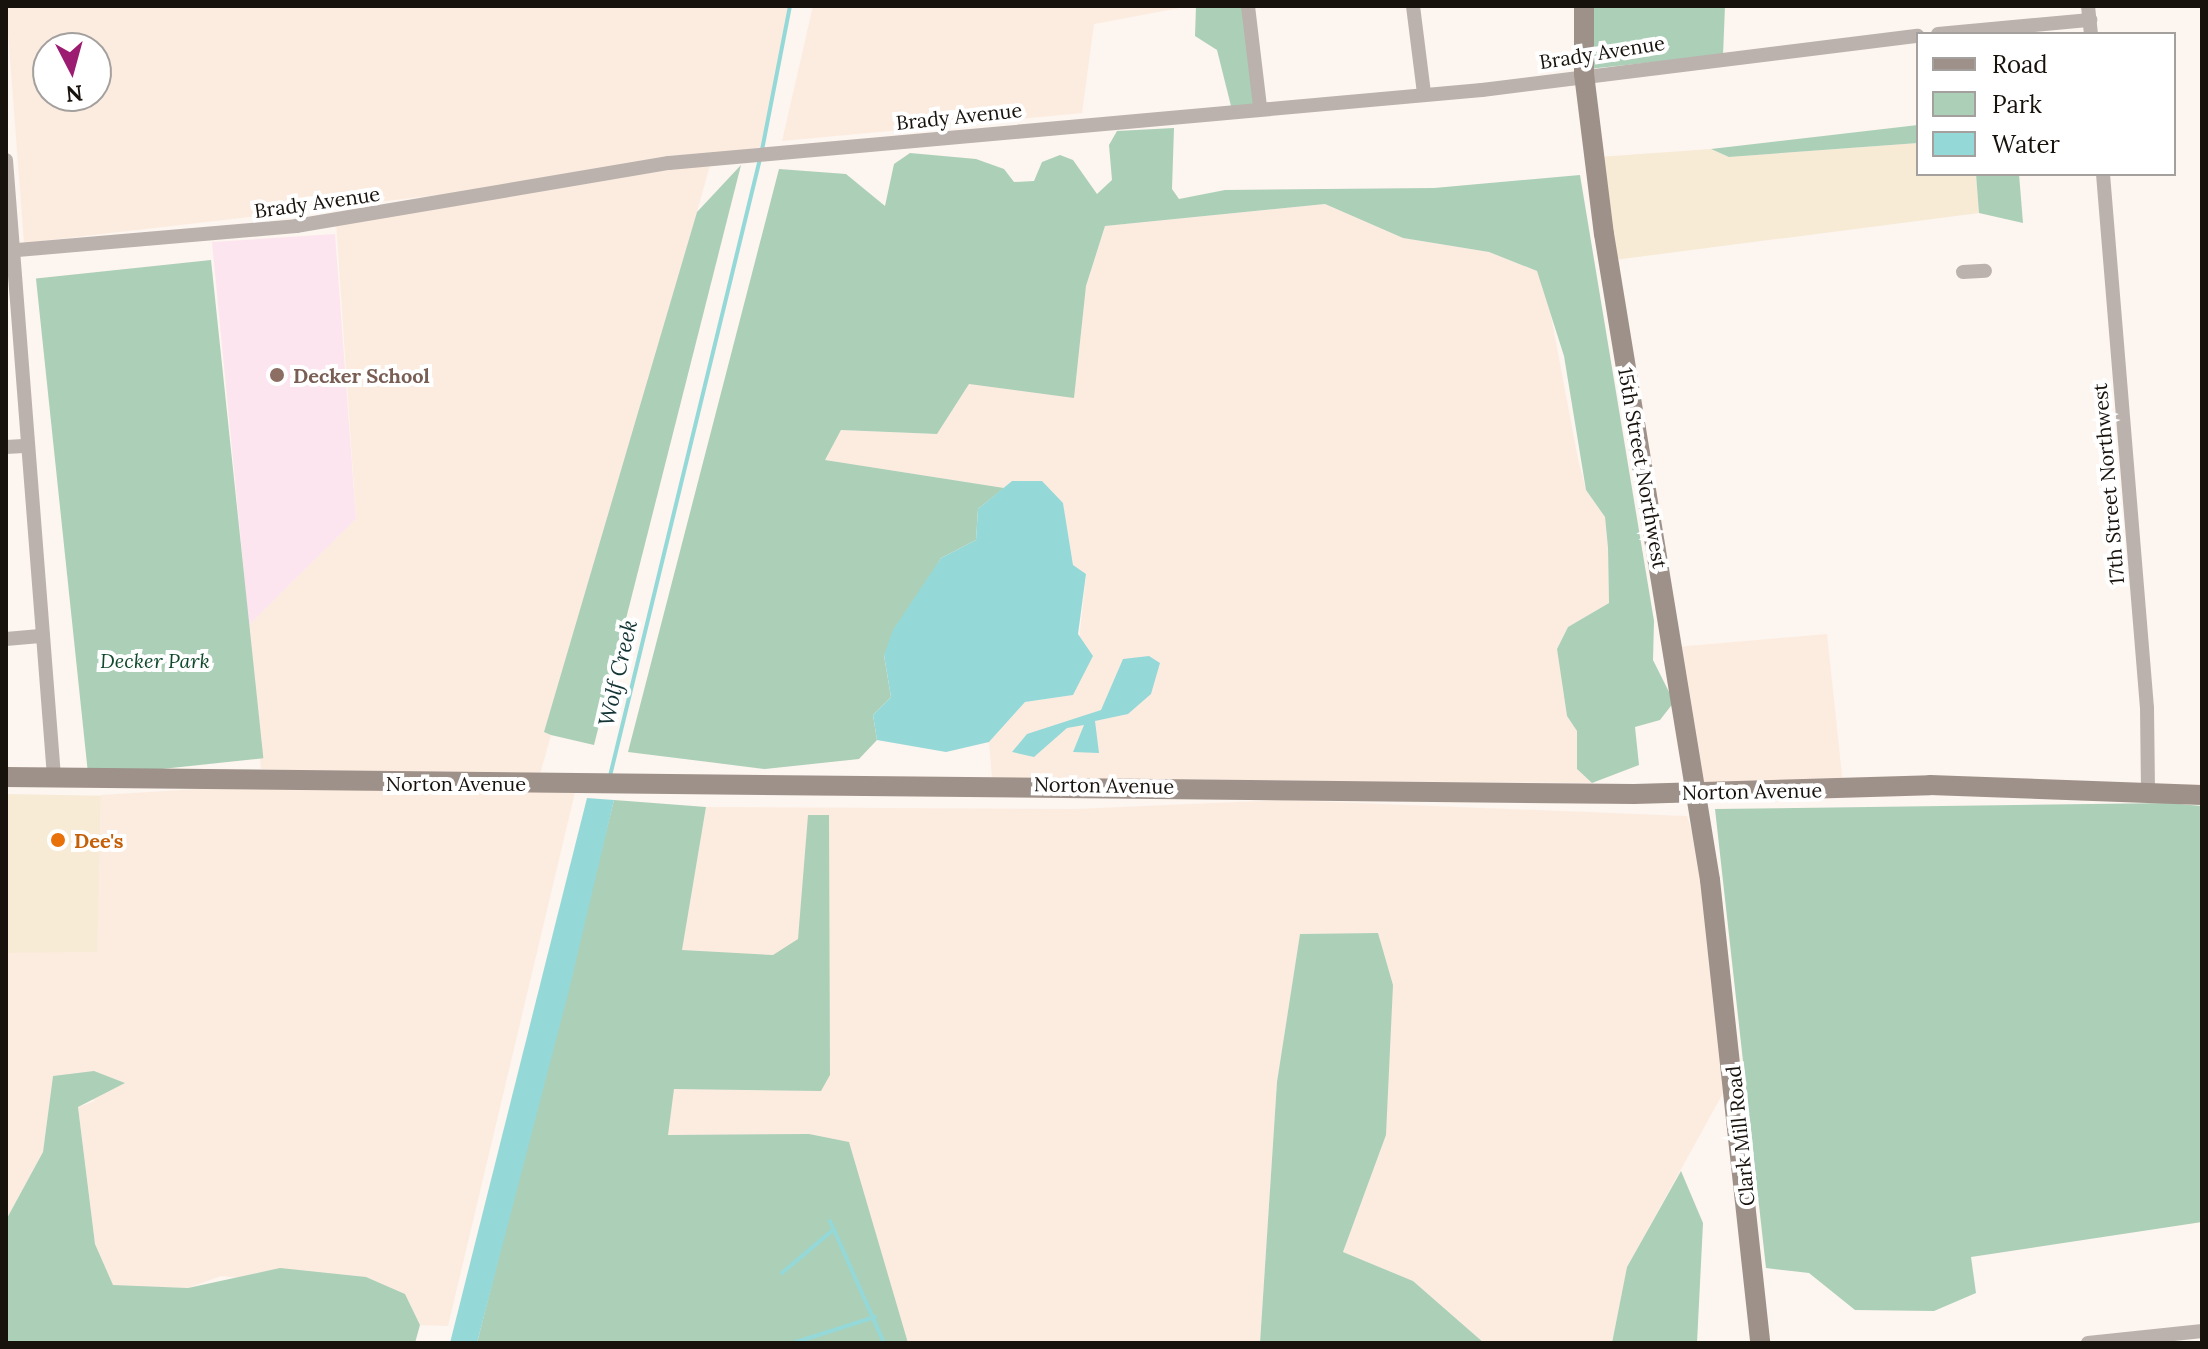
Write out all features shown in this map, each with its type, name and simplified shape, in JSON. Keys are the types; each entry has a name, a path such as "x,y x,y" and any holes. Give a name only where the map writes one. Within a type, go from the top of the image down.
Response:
{"main road":[{"name":"15th Street Northwest","path":"1584,6 1584,74 1717,930"},
{"name":"Norton Avenue","path":"6,777 1698,793 1930,785 2202,795"},
{"name":"Clark Mill Road","path":"1717,930 1760,1343"}],"street":[{"path":"1248,6 1260,107"},
{"path":"1413,6 1424,93"},
{"path":"1960,32 2090,20"},
{"name":"Brady Avenue","path":"10,251 296,226 730,156 1424,93 1916,36"},
{"path":"6,160 10,251 54,777"},
{"name":"17th Street Northwest","path":"2103,176 2148,791"},
{"path":"1963,272 1985,271"},
{"path":"6,447 28,446"},
{"path":"6,639 43,636"},
{"path":"2088,1343 2202,1331"}],"shaded area":[{"path":"6,6 790,6 762,147 473,191 24,243"},
{"path":"813,6 1190,6 1094,24 1082,113 782,141"},
{"path":"1916,143 1916,176 1976,176 1979,213 1614,260 1598,157 1711,149 1729,157"},
{"path":"712,158 539,778 261,769 246,626 356,519 336,221"},
{"path":"1325,204 1403,238 1489,252 1537,271 1546,289 1578,459 1586,490 1605,517 1608,548 1609,603 1568,627 1557,649 1567,716 1577,731 1577,769 1592,783 992,778 989,742 1025,702 1073,695 1086,575 1073,566 1063,503 1012,481 1004,488 824,460 841,430 937,434 969,384 1079,350 1086,286 1105,226"},
{"path":"335,234 356,519 249,625 212,242"},
{"path":"1827,634 1843,785 1701,789 1676,647"},
{"path":"324,781 577,784 448,1326 420,1325 405,1294 221,1276 188,1288 113,1286 95,1244 78,1107 95,1101 53,1076 43,1152 6,1220 6,953 97,952 101,795"},
{"path":"6,794 101,796 98,955 6,953"},
{"path":"1282,800 1687,816 1700,855 1727,1086 1627,1267 1612,1343 1484,1343 1413,1281 1343,1252 1386,1135 1300,935 1277,1082 1260,1343 734,1343 722,1287 638,1156 662,1067 706,807 1075,809"}],"green space":[{"path":"1196,6 1248,6 1260,107 1232,110 1217,50 1195,36"},
{"path":"1588,6 1725,6 1723,55 1588,69"},
{"path":"1916,125 1916,143 1729,157 1711,149"},
{"path":"1174,128 1172,189 1179,199 1225,190 1434,188 1580,175 1654,621 1653,660 1674,702 1660,720 1635,727 1639,765 1592,783 1577,769 1577,731 1567,716 1557,649 1568,627 1609,603 1608,548 1605,517 1586,490 1564,356 1537,271 1489,252 1403,238 1325,204 1105,226 1086,286 1074,398 969,384 937,434 841,430 825,460 1004,488 978,509 976,540 941,558 884,655 891,697 873,715 877,740 859,759 765,769 628,752 779,169 846,174 885,206 894,164 910,153 976,159 1004,169 1014,182 1034,181 1042,162 1060,155 1073,160 1097,194 1112,180 1109,145 1117,131"},
{"path":"741,165 594,745 551,735 544,732 697,212"},
{"path":"1976,176 2019,176 2023,223 1979,213"},
{"name":"Decker Park","path":"211,260 263,758 88,777 36,278"},
{"path":"614,800 706,807 682,950 773,955 798,939 808,815 829,815 830,1075 821,1091 674,1089 668,1135 809,1134 849,1142 908,1343 477,1343"},
{"path":"2168,803 2202,806 2202,1222 1971,1257 1976,1293 1934,1311 1855,1310 1809,1273 1766,1268 1715,809"},
{"path":"1378,933 1393,985 1386,1135 1343,1252 1413,1281 1484,1343 1260,1343 1277,1082 1300,934"},
{"path":"94,1071 125,1083 78,1107 95,1244 113,1285 188,1288 280,1268 366,1277 405,1294 420,1325 415,1343 6,1343 6,1220 43,1152 53,1076"},
{"path":"1681,1171 1703,1223 1697,1343 1612,1343 1627,1267"}],"water":[{"path":"1012,481 1042,481 1063,503 1073,565 1086,574 1078,634 1093,656 1073,695 1025,702 989,742 946,752 877,740 873,715 891,697 884,655 893,630 941,558 976,540 978,509"},
{"path":"1149,656 1160,663 1151,694 1128,714 1095,721 1099,753 1073,752 1084,725 1067,728 1034,757 1012,752 1027,734 1101,710 1123,659"},
{"path":"587,798 614,800 569,990 477,1343 450,1343"}],"waterway":[{"name":"Wolf Creek","path":"762,150 790,6"},
{"name":"Wolf Creek","path":"610,776 760,159"},
{"path":"830,1221 884,1343"},
{"path":"782,1273 834,1229"},
{"path":"793,1343 875,1317"}],"place":[{"name":"Decker School","path":"277,375"},
{"name":"Dee's","path":"58,840"}]}
